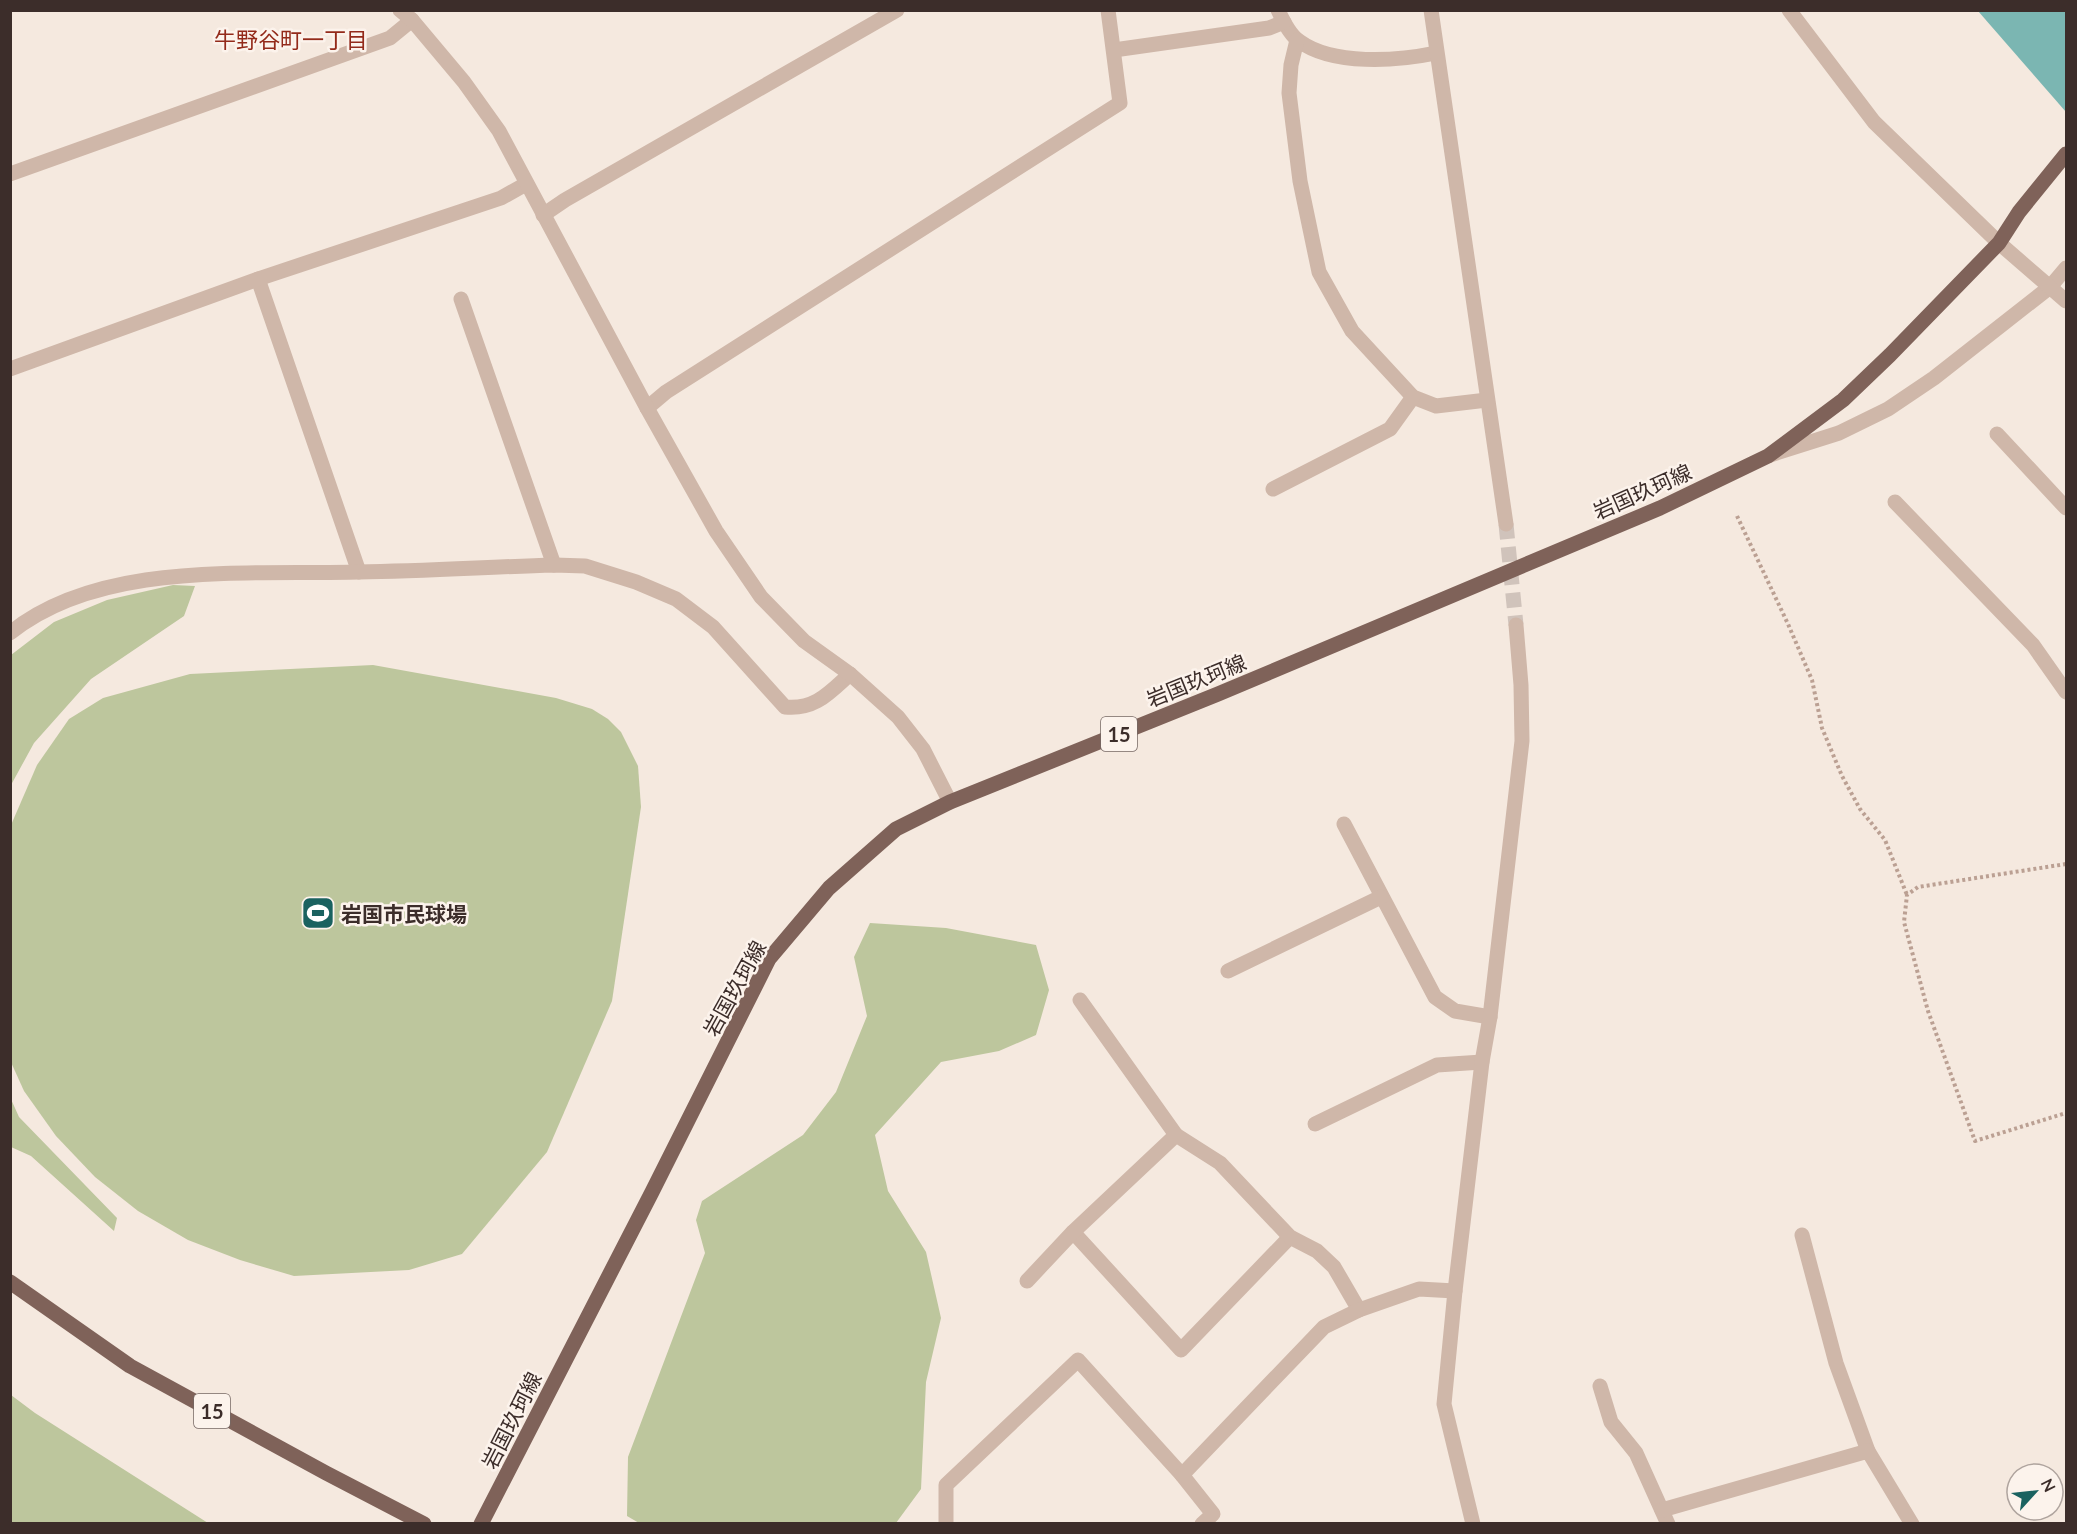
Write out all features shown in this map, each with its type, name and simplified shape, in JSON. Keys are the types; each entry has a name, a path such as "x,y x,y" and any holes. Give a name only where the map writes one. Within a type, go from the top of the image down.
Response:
{"main road":[{"name":"岩国玖珂線","path":"481,1524 769,959 829,888 896,829 950,802 1218,694 1649,513 1768,456 1843,400 1890,355 1999,243 2019,212 2067,154"},
{"name":"15","path":"10,1282 130,1366 424,1524"}],"street":[{"path":"543,215 575,194 897,10"},
{"path":"647,408 666,392 1120,103 1108,10"},
{"path":"1431,10 1506,524"},
{"path":"1789,10 1874,122 1999,243 2067,301"},
{"path":"10,174 390,38 406,15 464,82 499,131 647,408 716,531 761,597 804,641 849,674 898,717 923,749 950,802"},
{"path":"1114,50 1269,28 1281,16 1297,40 1312,49 1340,57 1406,59 1436,53"},
{"path":"1297,40 1291,65 1289,93 1300,181 1319,272 1352,331 1413,397 1436,406 1487,400"},
{"path":"10,369 258,279 501,198 526,184"},
{"path":"1768,456 1839,433 1888,409 1934,378 2050,287 2067,268"},
{"path":"258,279 359,572"},
{"path":"461,299 554,565"},
{"path":"1273,489 1390,429 1413,397"},
{"path":"1997,434 2067,508"},
{"path":"1895,502 2033,645 2067,692"},
{"path":"10,633 23,623 75,597 131,583 187,574 585,566 636,582 676,599 713,627 785,707 799,708 819,701 849,674"},
{"path":"1473,1524 1444,1404 1455,1291 1522,741 1521,685 1516,626"},
{"path":"1344,824 1435,997 1455,1011 1490,1017"},
{"path":"1228,971 1382,897"},
{"path":"1080,1000 1176,1135 1220,1163 1290,1237 1317,1251 1334,1268 1359,1310"},
{"path":"1315,1124 1437,1065 1482,1062"},
{"path":"1027,1281 1073,1232 1176,1135"},
{"path":"1073,1232 1181,1350 1290,1237"},
{"path":"1802,1235 1836,1363 1868,1450 1912,1524"},
{"path":"1182,1475 1324,1327 1359,1310 1419,1289 1455,1291"},
{"path":"946,1524 946,1485 1078,1360 1182,1475 1213,1514 1202,1524"},
{"path":"1600,1386 1611,1422 1636,1454 1665,1517 1868,1450"}],"path":[{"path":"1737,516 1812,680 1822,728 1842,776 1860,809 1885,840 1907,895 1904,922 1919,977 1932,1022 1975,1141 2067,1113"},
{"path":"1907,895 1918,887 2067,864"}],"green space":[{"path":"173,585 195,586 184,616 91,679 34,743 11,785 11,655 54,622 107,600"},
{"name":"岩国市民球場","path":"373,665 556,698 592,709 608,719 621,732 638,766 641,807 612,1001 547,1152 462,1254 409,1270 294,1276 240,1260 188,1240 138,1211 95,1177 56,1136 24,1091 10,1060 11,825 37,765 69,719 103,698 190,674"},
{"path":"870,923 946,928 1036,945 1049,990 1036,1035 999,1051 941,1062 875,1135 888,1191 926,1252 941,1318 926,1382 921,1489 896,1523 639,1523 627,1516 628,1457 705,1253 696,1220 702,1201 803,1135 836,1092 867,1016 854,957"},
{"path":"10,1097 19,1117 117,1218 114,1231 31,1156 11,1147"},
{"path":"11,1395 35,1413 208,1523 11,1523"}],"water":[{"path":"1978,11 2066,11 2066,112"}],"tunnel":[{"path":"1506,524 1516,625"}],"place":[{"name":"岩国市民球場","path":"318,913"}],"district":[{"name":"牛野谷町一丁目","path":"291,39"}]}
